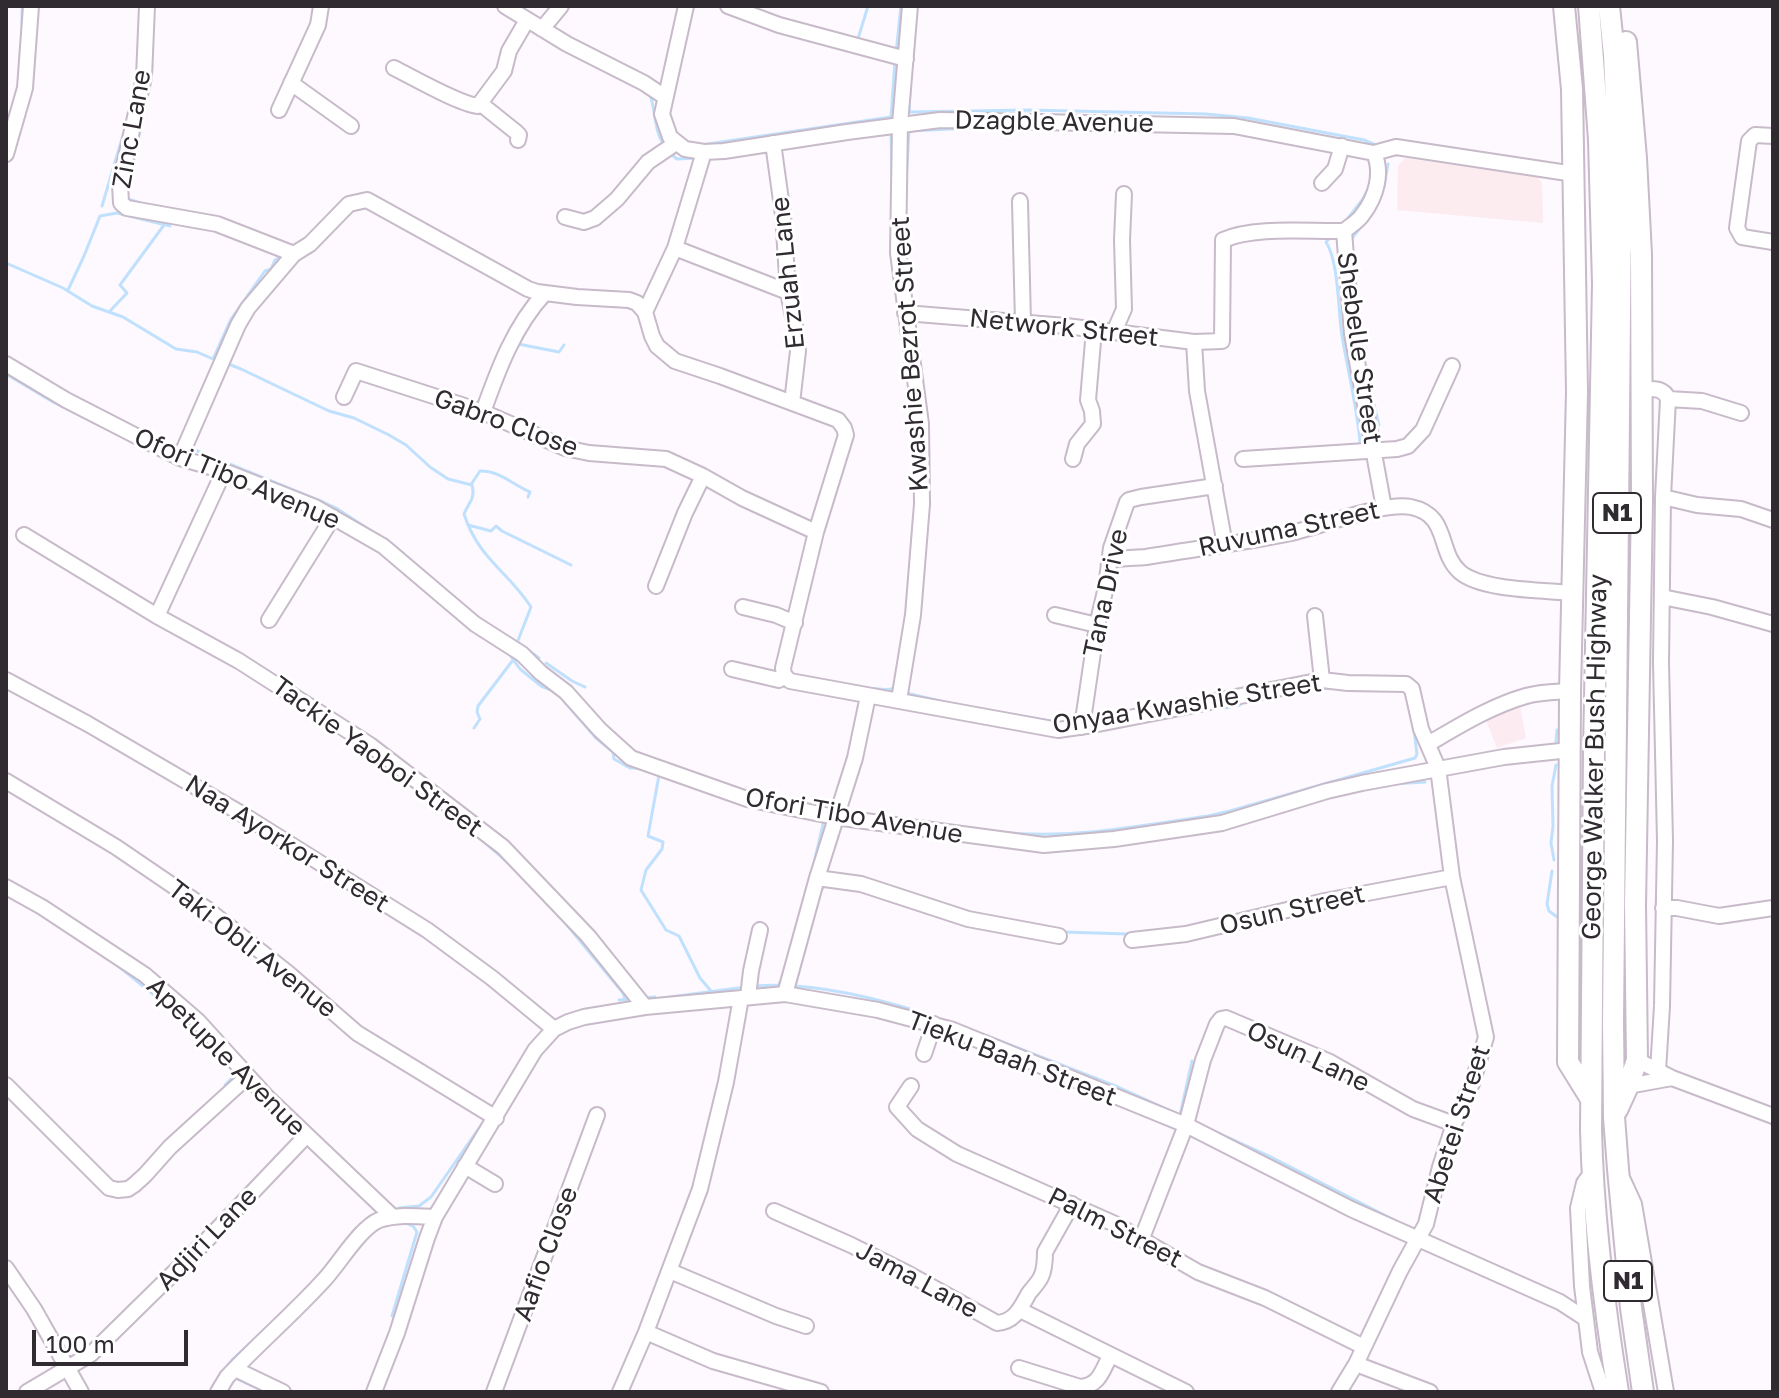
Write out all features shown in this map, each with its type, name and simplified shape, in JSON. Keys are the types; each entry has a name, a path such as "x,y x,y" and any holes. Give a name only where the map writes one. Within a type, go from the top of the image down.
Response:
{"highway":[{"path":"1564,6 1572,89 1577,392 1570,691 1568,1062 1591,1099"},
{"name":"George Walker Bush Highway","path":"1589,6 1599,140 1603,284 1594,751 1592,1172 1606,1320 1618,1392"},
{"name":"George Walker Bush Highway","path":"1609,6 1621,214 1614,1117 1631,1308 1643,1392"},
{"path":"1614,1117 1637,1060 1635,905 1642,501 1641,254 1623,6"},
{"path":"1568,1062 1592,1004"},
{"path":"1613,1021 1637,1060"}],"street":[{"path":"6,154 25,88 31,6"},
{"name":"Zinc Lane","path":"147,6 144,77 120,184 121,203 127,208 217,224 294,254"},
{"path":"279,110 318,25 321,6"},
{"path":"505,6 665,97"},
{"path":"542,29 561,6"},
{"path":"565,217 584,222 595,218 617,199 648,162 676,143 669,135 662,114 686,6"},
{"path":"728,6 779,25 906,59"},
{"name":"Kwashie Bezrot Street","path":"899,700 913,615 922,504 921,424 898,253 900,124 910,6"},
{"path":"541,7 542,29"},
{"path":"394,68 474,107 481,104 504,71 509,51 527,20"},
{"path":"291,83 351,126"},
{"path":"481,104 516,132 518,140"},
{"name":"Dzagble Avenue","path":"676,143 685,149 704,152 940,120 1234,126 1374,153 1396,147 1574,174"},
{"path":"1773,136 1755,135 1749,141 1737,228 1742,237 1773,242"},
{"name":"Erzuah Lane","path":"773,143 783,215 788,292 798,351 792,403"},
{"path":"1322,183 1335,169 1342,146"},
{"path":"645,312 675,248 704,152"},
{"name":"Shebelle Street","path":"1374,153 1380,171 1373,194 1362,217 1344,231 1352,334 1384,508"},
{"path":"1114,332 1124,309 1124,194"},
{"path":"180,458 248,308 294,254 310,244 349,204 367,200 528,289 637,303 645,312 657,346 675,361 838,420 846,435 816,532 783,668 784,675"},
{"path":"1020,201 1023,322"},
{"name":"Network Street","path":"905,313 1023,322 1194,342 1222,341 1223,240 1253,232 1344,231"},
{"path":"675,248 788,292"},
{"path":"483,412 507,352 545,293"},
{"path":"1073,459 1077,444 1093,424 1088,400 1094,330"},
{"path":"1194,342 1197,391 1225,545"},
{"name":"Ofori Tibo Avenue","path":"6,364 66,400 180,458 224,471 315,507 383,546 466,617 514,648 566,692 592,722 631,758 747,799 835,817 1044,845 1222,823 1327,791 1438,768"},
{"path":"1243,459 1408,446 1423,430 1452,366"},
{"name":"Gabro Close","path":"344,397 356,371 483,412 565,448 666,459 816,532"},
{"path":"1641,389 1661,390 1668,399 1663,497 1661,678 1665,841 1658,1071"},
{"path":"1668,399 1702,401 1741,413"},
{"path":"157,616 224,471"},
{"path":"656,586 703,476"},
{"name":"Tana Drive","path":"1082,727 1109,560 1115,534 1129,500 1215,486"},
{"path":"1663,497 1697,505 1741,509 1773,520"},
{"name":"Ruvuma Street","path":"1109,560 1225,545 1292,532 1384,508 1410,507 1435,519 1450,556 1460,571 1476,580 1501,587 1574,593"},
{"path":"269,620 333,517"},
{"name":"Tackie Yaoboi Street","path":"24,535 157,616 239,661 370,745 503,847 588,936 645,1007"},
{"path":"1662,597 1773,624"},
{"path":"743,607 795,623"},
{"path":"1055,615 1097,625"},
{"path":"1315,616 1322,680"},
{"name":"Onyaa Kwashie Street","path":"732,669 779,680 784,675 790,681 1058,730 1322,680 1406,684 1412,689 1415,699"},
{"name":"Naa Ayorkor Street","path":"6,680 242,814 414,922 492,978 554,1029"},
{"path":"1428,744 1489,711 1527,695 1570,691"},
{"path":"785,994 855,758 868,696"},
{"name":"Abetei Street","path":"1339,1392 1426,1224 1440,1167 1473,1081 1486,1037 1452,877 1438,768 1421,729 1415,699"},
{"path":"1438,768 1570,750"},
{"name":"Taki Obli Avenue","path":"6,781 116,847 207,909 357,1033 496,1118"},
{"name":"Osun Street","path":"1132,940 1186,934 1325,901 1452,877"},
{"path":"817,878 861,884 981,922 1059,936"},
{"name":"Apetuple Avenue","path":"6,887 145,975 198,1021 306,1136 393,1217"},
{"path":"1663,908 1719,916 1773,908"},
{"path":"620,1392 700,1189 760,930"},
{"name":"Tieku Baah Street","path":"554,1029 584,1017 645,1007 785,994 848,1004 934,1024 1186,1125 1351,1209 1560,1302 1586,1319"},
{"name":"Osun Lane","path":"1186,1125 1203,1060 1217,1024 1226,1018 1330,1062 1413,1109 1454,1124"},
{"path":"924,1054 934,1024"},
{"path":"374,1392 435,1217 535,1050 554,1029"},
{"path":"1637,1060 1672,1078 1773,1116"},
{"path":"6,1085 109,1188 118,1190 128,1189 145,1175 170,1147 248,1076"},
{"path":"1628,1086 1672,1078"},
{"name":"Palm Street","path":"911,1086 897,1107 917,1129 957,1154 1072,1204 1142,1238 1198,1272 1265,1298 1364,1347"},
{"name":"Aafio Close","path":"494,1392 597,1115"},
{"path":"1142,1238 1186,1125"},
{"name":"Adjiri Lane","path":"27,1392 91,1354 204,1243 306,1136"},
{"path":"465,1166 495,1184"},
{"name":"George Walker Bush Highway","path":"1618,1169 1634,1204 1666,1392"},
{"name":"George Walker Bush Highway","path":"1592,1172 1584,1183 1578,1208 1582,1286 1590,1352 1603,1392"},
{"path":"1020,1310 1041,1277 1046,1262 1045,1252 1072,1204"},
{"name":"Jama Lane","path":"774,1211 909,1274 997,1323 1005,1323 1020,1310 1186,1392"},
{"path":"218,1392 227,1377 325,1279 370,1227 393,1217 435,1217"},
{"path":"670,1271 806,1326"},
{"path":"8,1278 34,1309 81,1392"},
{"path":"1560,1302 1582,1286"},
{"path":"646,1332 713,1361 821,1392"},
{"path":"1019,1368 1086,1387 1095,1382 1110,1356"},
{"path":"1356,1364 1430,1392"},
{"path":"235,1369 283,1392"}],"shaded area":[{"path":"1405,158 1537,177 1542,183 1543,223 1397,210 1398,166"},
{"path":"1520,705 1526,738 1497,748 1485,718"}],"waterway":[{"path":"22,6 22,41"},
{"path":"857,42 868,6"},
{"path":"896,53 901,6"},
{"path":"701,145 891,117 895,61"},
{"path":"151,75 152,65"},
{"path":"910,92 909,112 1027,110 1206,114 1248,118 1364,140 1378,146"},
{"path":"650,95 658,134 664,145"},
{"path":"127,192 145,106"},
{"path":"102,206 127,122"},
{"path":"906,182 909,131 971,128"},
{"path":"891,132 892,176"},
{"path":"671,154 677,159 698,158"},
{"path":"1377,202 1384,187 1388,164"},
{"path":"1345,222 1370,185"},
{"path":"128,199 147,205"},
{"path":"68,290 100,216 117,213 170,226"},
{"path":"109,312 127,293 120,285 164,225"},
{"path":"1350,241 1362,225"},
{"path":"1332,236 1326,242 1336,274 1342,336 1360,442"},
{"path":"6,263 63,288 92,306 123,317 176,349 197,352 213,359 231,319 265,271 284,255"},
{"path":"892,260 899,312"},
{"path":"518,344 559,352 564,345"},
{"path":"226,363 389,435 448,479 472,485 472,497 464,514 470,530 531,607 517,643"},
{"path":"1364,363 1379,425"},
{"path":"6,374 101,426"},
{"path":"1565,482 1567,377"},
{"path":"922,383 925,403"},
{"path":"190,448 336,508 379,536"},
{"path":"199,471 213,476 215,480"},
{"path":"472,483 480,471 487,471 530,492 528,497"},
{"path":"468,525 491,531 496,526 571,565"},
{"path":"392,544 404,554"},
{"path":"1097,596 1100,580"},
{"path":"174,633 213,655"},
{"path":"517,642 539,658"},
{"path":"511,653 520,669 541,686 556,692 596,738 613,752 614,759 630,768 643,768"},
{"path":"474,728 480,719 478,706 513,660"},
{"path":"546,663 585,687"},
{"path":"866,689 894,688"},
{"path":"1304,690 1333,688"},
{"path":"906,693 949,703"},
{"path":"288,701 302,709"},
{"path":"1223,704 1225,708 1250,701"},
{"path":"1015,715 1063,723"},
{"path":"1000,832 1052,834 1104,831 1230,811 1415,758 1413,723"},
{"path":"1556,742 1557,730"},
{"path":"1554,860 1551,843 1552,786 1556,765"},
{"path":"659,775 648,836 663,842 662,849 646,870 641,890 666,930 679,936 700,978 711,991"},
{"path":"1393,784 1425,782"},
{"path":"813,867 824,820"},
{"path":"952,826 985,830"},
{"path":"482,840 513,867"},
{"path":"1552,871 1547,904 1549,911 1560,919"},
{"path":"546,882 560,897"},
{"path":"825,885 820,892 795,986 867,998 937,1018"},
{"path":"562,919 625,999"},
{"path":"1063,932 1127,934"},
{"path":"117,965 186,1021 238,1076"},
{"path":"753,986 779,985 780,982"},
{"path":"644,998 746,987"},
{"path":"619,1000 632,999"},
{"path":"703,1007 728,1006"},
{"path":"982,1034 1118,1087 1182,1116"},
{"path":"1180,1115 1192,1061"},
{"path":"225,1085 236,1074"},
{"path":"503,1117 519,1090"},
{"path":"399,1208 419,1206 431,1197 486,1118"},
{"path":"1158,1121 1180,1131"},
{"path":"1196,1123 1269,1156 1394,1220"},
{"path":"1187,1134 1202,1141"},
{"path":"306,1144 321,1158"},
{"path":"392,1316 417,1232 406,1223"},
{"path":"222,1372 294,1302"},
{"path":"210,1392 218,1378"},
{"path":"235,1378 261,1390"}]}
